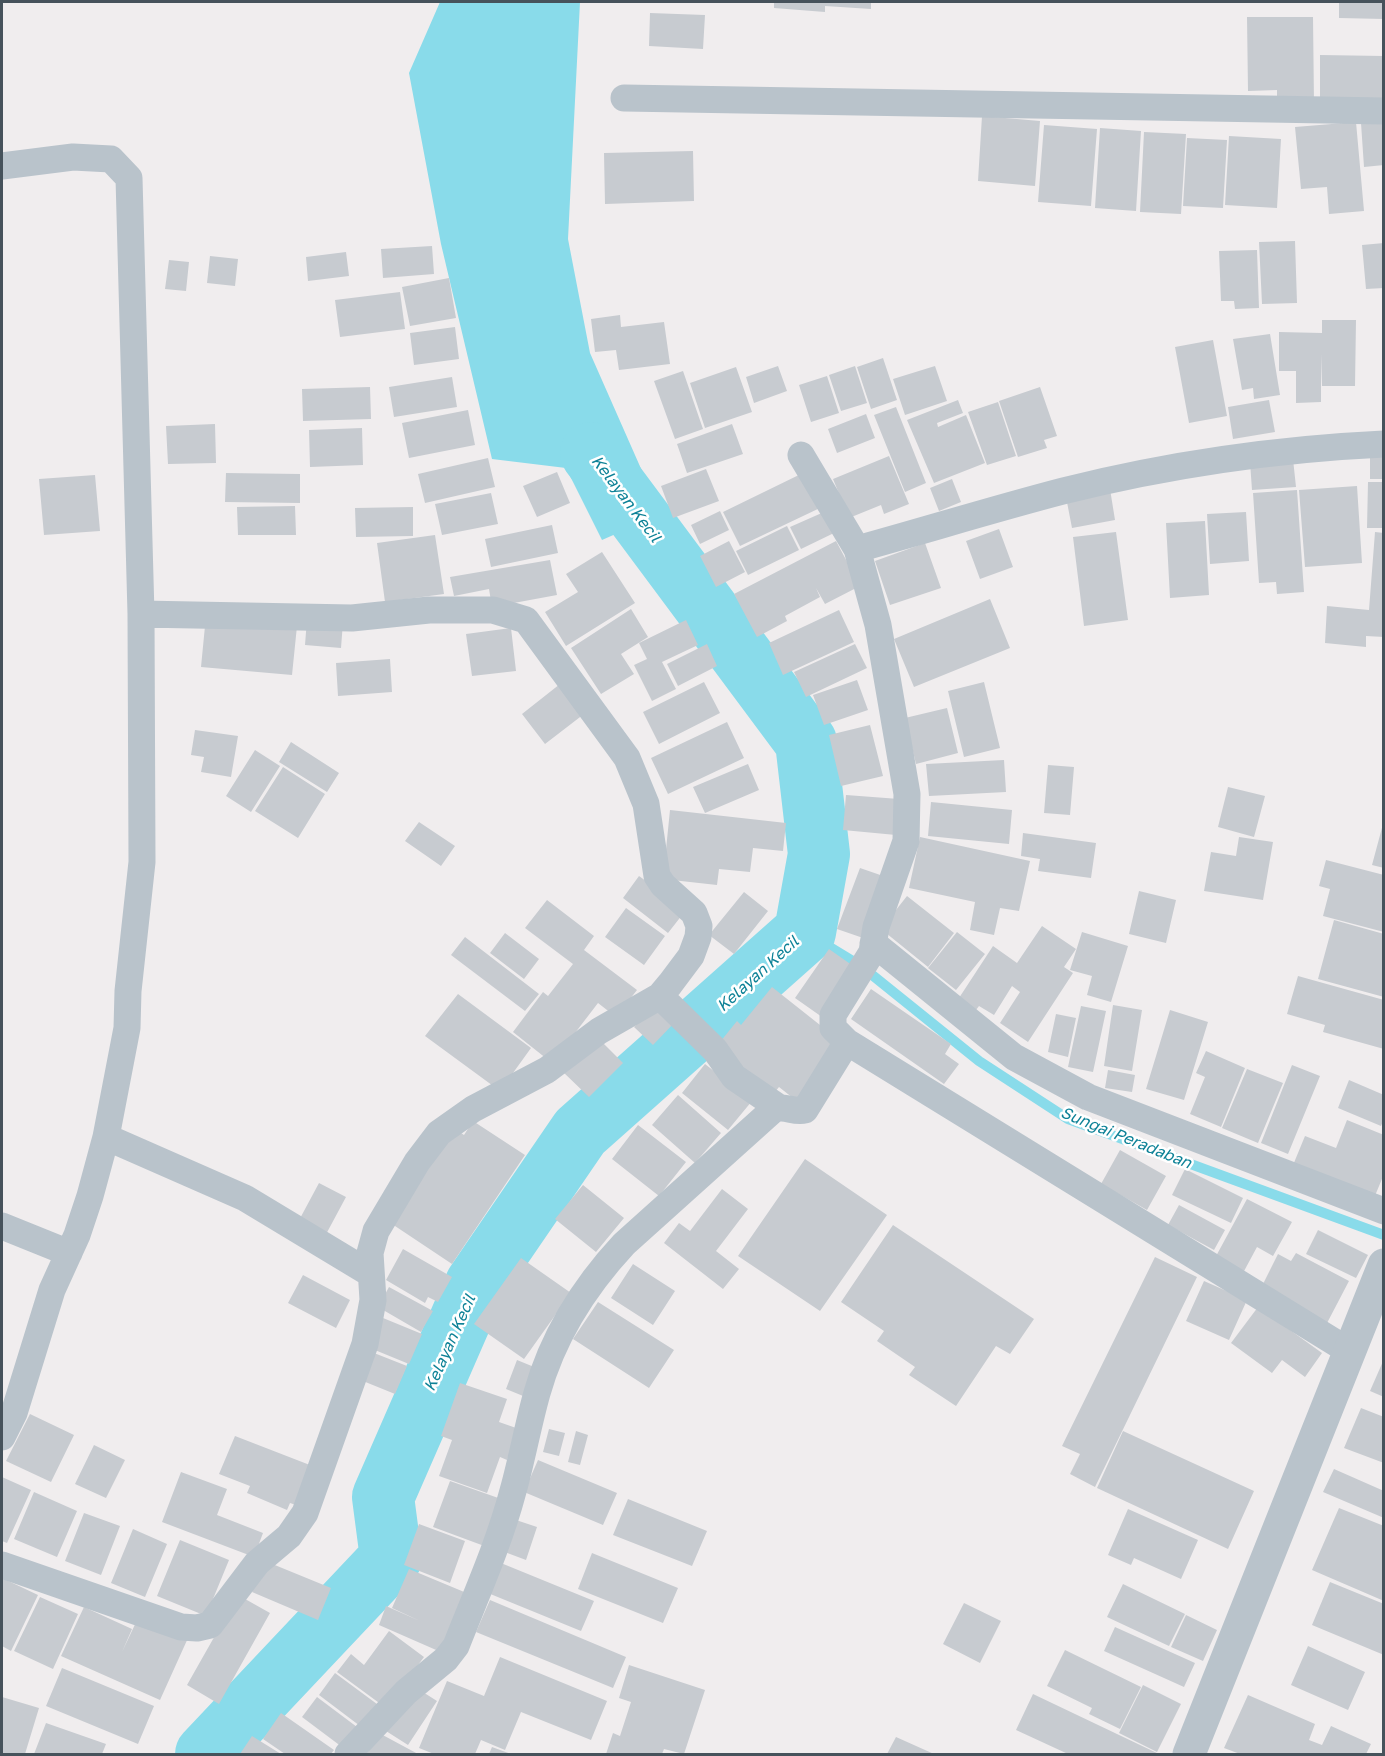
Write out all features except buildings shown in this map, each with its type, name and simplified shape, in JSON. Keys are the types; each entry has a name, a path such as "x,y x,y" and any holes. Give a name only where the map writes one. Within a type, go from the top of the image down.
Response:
{"street":[{"path":"624,98 1383,111"},
{"path":"2,164 73,157 111,159 129,178 141,614 142,862 128,991 127,1028 106,1137 90,1196 69,1253 52,1290 14,1413 2,1437"},
{"path":"857,549 1065,491 1133,476 1238,458 1332,446 1383,444"},
{"path":"801,455 857,549 878,625 907,794 906,841 876,927 873,948 833,1015 833,1028 847,1042 1350,1351"},
{"path":"2,1565 181,1627 197,1628 210,1625 257,1563 289,1536 305,1513 365,1344 373,1300 370,1253 376,1231 417,1162 439,1133 473,1109 547,1070 599,1031 668,1005 698,938 694,913 663,885 657,876 646,804 627,758 526,620 493,610 429,610 352,618 141,614"},
{"path":"873,948 1014,1057 1044,1075 1088,1097 1383,1211"},
{"path":"668,1005 715,1050 734,1077 778,1107 796,1112 805,1110 847,1042"},
{"path":"348,1755 406,1692 446,1659 456,1646 513,1492 538,1391 550,1356 577,1303 605,1264 624,1244 778,1107"},
{"path":"106,1137 245,1198 371,1274"},
{"path":"2,1226 69,1253"},
{"path":"1189,1755 1378,1279"}],"water":[{"path":"440,2 580,2 568,239 590,353 661,514 602,540 566,468 492,459 441,244 409,73"}],"waterway":[{"name":"Kelayan Kecil","path":"206,1754 391,1558 383,1497 476,1284 580,1132 805,932 819,854 806,742 591,453"},
{"name":"Sungai Peradaban","path":"805,932 861,966 979,1061 1068,1119 1384,1235"}]}
